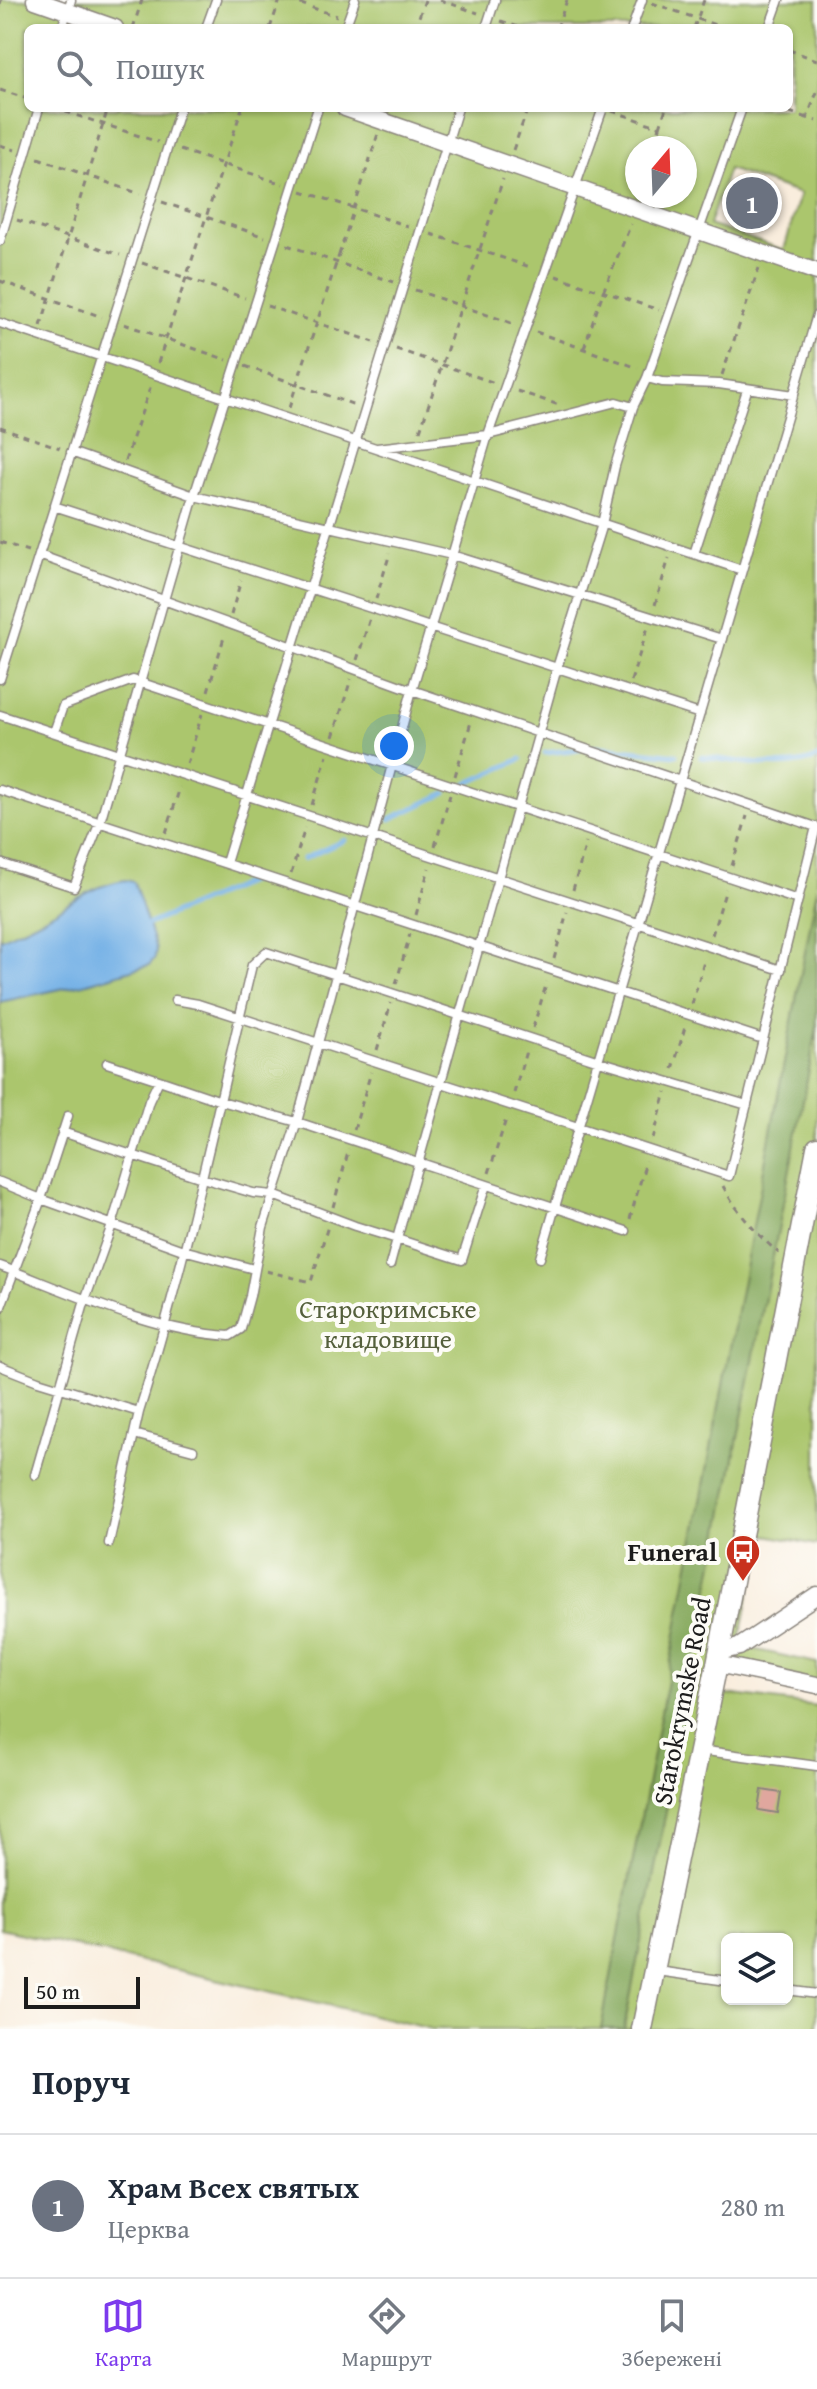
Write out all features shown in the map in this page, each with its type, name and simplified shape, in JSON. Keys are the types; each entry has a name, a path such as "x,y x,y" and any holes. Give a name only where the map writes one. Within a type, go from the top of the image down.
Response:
{"street":[{"path":"35,0 102,24"},
{"path":"356,112 817,272"},
{"name":"Starokrymske Road","path":"642,2029 817,1148"},
{"path":"718,1658 817,1595"},
{"path":"718,1658 817,1685"}],"lane":[{"path":"207,24 216,0"},
{"path":"347,24 355,0"},
{"path":"487,24 495,0"},
{"path":"633,24 642,0"},
{"path":"770,24 779,0"},
{"path":"0,241 38,112"},
{"path":"0,679 179,112"},
{"path":"0,863 74,887 100,822 194,496 317,112"},
{"path":"226,863 457,112"},
{"path":"0,1266 85,1300 165,1324 220,1336 230,1336 241,1329 263,1227 297,1122 430,628 488,435 603,112"},
{"path":"390,1265 557,668 602,524 615,466 633,407 648,375 741,112"},
{"path":"540,1258 817,315"},
{"path":"0,323 742,570"},
{"path":"648,375 662,382 719,384 794,395"},
{"path":"694,554 747,390"},
{"path":"372,448 488,435 616,402 633,407"},
{"path":"71,452 194,496 452,555 722,639"},
{"path":"54,506 700,714"},
{"path":"39,555 412,690 816,827 729,1176 198,1004 175,1000"},
{"path":"54,732 63,706 133,680 798,900"},
{"path":"0,715 781,970"},
{"path":"0,790 763,1039"},
{"path":"109,1543 139,1412 202,1178 252,965 266,952 599,1061 747,1105"},
{"path":"107,1063 626,1231"},
{"path":"35,1475 85,1300 112,1225 149,1101 159,1080"},
{"path":"0,1309 68,1116"},
{"path":"62,1132 202,1178 253,1193 273,1195 355,1226 462,1260 486,1185"},
{"path":"0,1182 183,1250 254,1269"},
{"path":"0,1366 139,1412"},
{"path":"134,1434 193,1450"},
{"path":"699,1750 817,1766"},
{"path":"654,1970 721,1980"},
{"path":"793,1991 817,1994"}],"path":[{"path":"134,24 142,0"},
{"path":"271,24 280,0"},
{"path":"289,0 347,24"},
{"path":"416,24 425,0"},
{"path":"558,24 567,0"},
{"path":"642,0 712,24"},
{"path":"695,24 704,0"},
{"path":"793,51 817,60"},
{"path":"0,90 24,98"},
{"path":"807,118 817,92"},
{"path":"66,112 670,314"},
{"path":"38,336 107,112"},
{"path":"122,470 241,112"},
{"path":"416,443 527,112"},
{"path":"616,112 660,127"},
{"path":"657,136 665,112"},
{"path":"790,112 817,121"},
{"path":"286,419 382,121"},
{"path":"0,145 584,349 648,375"},
{"path":"584,349 603,292 637,209"},
{"path":"7,217 578,411"},
{"path":"719,384 764,254"},
{"path":"0,281 365,408"},
{"path":"0,427 71,452"},
{"path":"0,542 39,555"},
{"path":"288,884 393,542"},
{"path":"254,1269 311,1282 474,711"},
{"path":"486,1185 590,831"},
{"path":"715,1172 732,1202 762,1239 794,1265"}],"green space":[{"name":"Старокримське кладовище","path":"0,0 817,0 817,1545 761,1534 739,1646 817,1663 817,1685 717,1664 712,1692 817,1706 817,2029 432,2029 0,1929","holes":["728,169 800,194 784,250 709,225"]},
{"path":"817,889 817,1028 624,2029 601,2029"}],"water":[{"path":"126,880 134,882 156,949 155,958 149,965 84,984 0,1002 0,939 92,890"}],"building":[{"path":"754,183 762,186 762,198 769,200 771,205 768,213 763,216 756,213 754,220 749,222 741,220 739,215 742,208 732,201 735,192 747,192"},
{"path":"762,1790 781,1793 778,1813 759,1810"}],"waterway":[{"path":"590,748 676,755"},
{"path":"545,753 580,749"},
{"path":"701,757 776,765 817,758"},
{"path":"464,785 521,759"},
{"path":"390,819 446,793"},
{"path":"303,859 345,840"},
{"path":"146,925 253,880"}],"place":[{"name":"Храм Всех святых","path":"752,203"},
{"name":"Funeral","path":"743,1583"}]}
